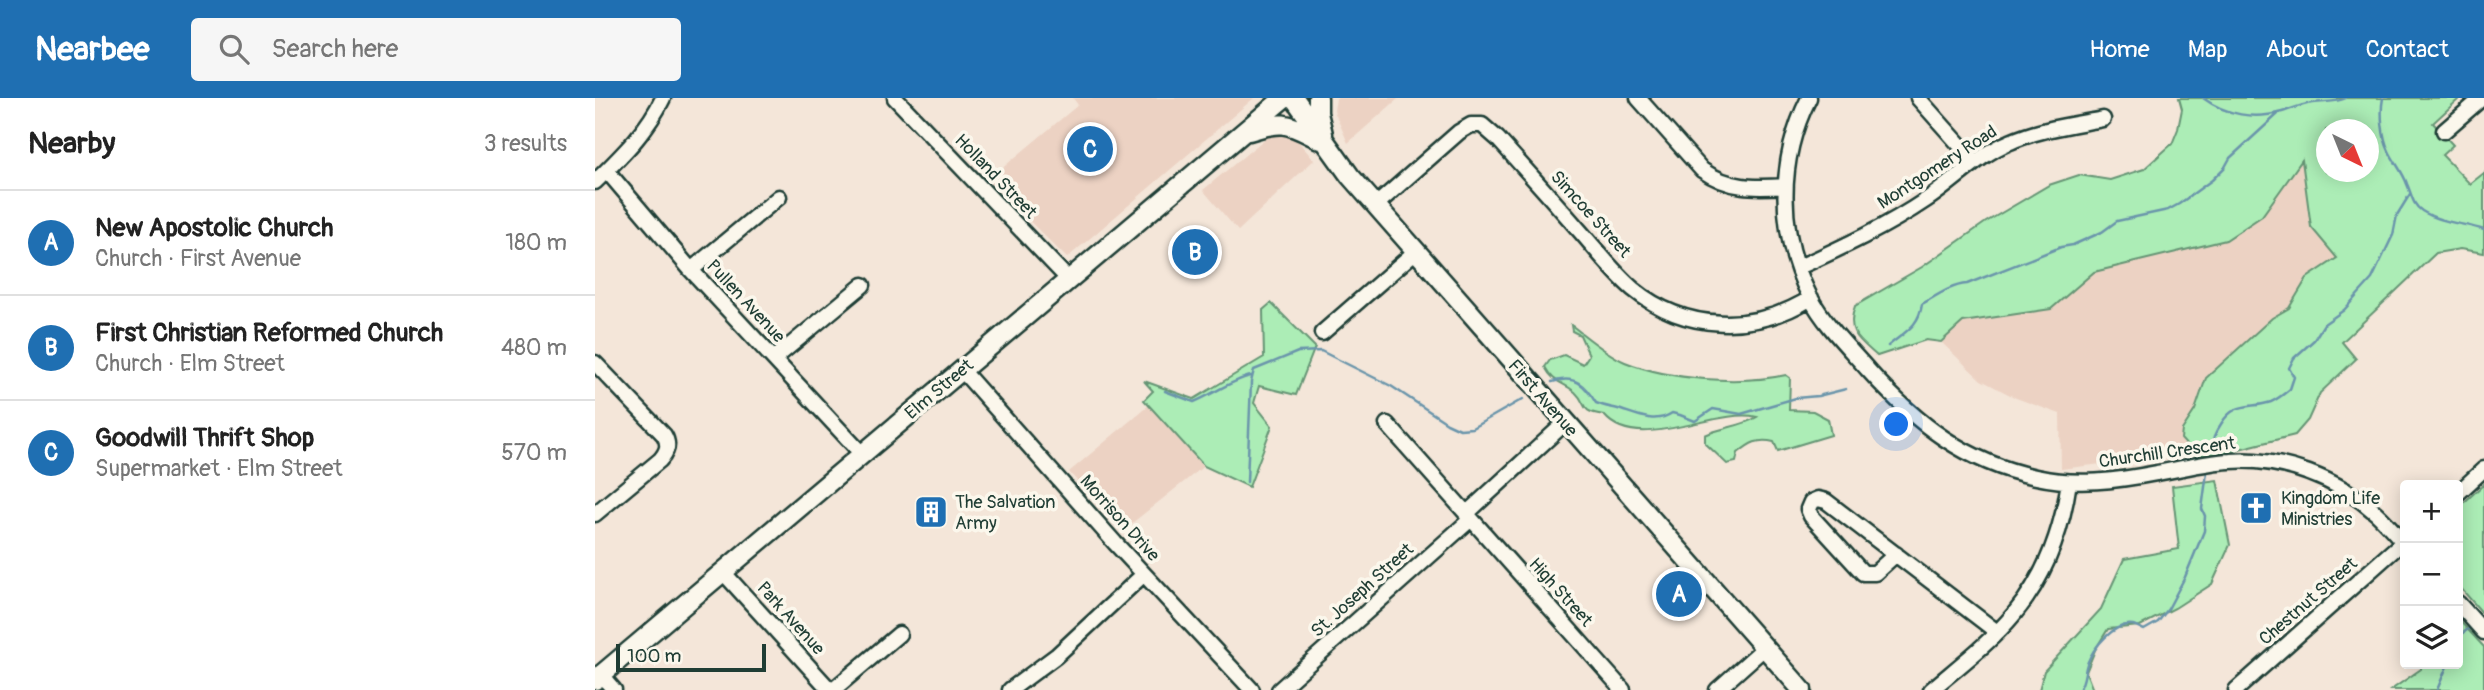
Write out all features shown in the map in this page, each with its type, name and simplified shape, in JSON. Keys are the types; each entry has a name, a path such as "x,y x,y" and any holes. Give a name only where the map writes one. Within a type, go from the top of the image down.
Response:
{"main road":[{"name":"Elm Street","path":"598,677 1283,98"},
{"name":"First Avenue","path":"1294,98 1324,141 1376,205 1801,690"},
{"path":"1318,98 1324,141"},
{"path":"1241,133 1283,123 1324,141"}],"street":[{"path":"595,182 636,141 650,123 663,98"},
{"name":"Holland Street","path":"895,98 1069,280"},
{"path":"1638,98 1710,176 1728,184 1749,188 1786,186"},
{"name":"Churchill Crescent","path":"1809,98 1794,131 1788,159 1786,217 1790,243 1811,298 1829,326 1895,401 1932,432 1996,466 2036,477 2069,482 2117,481 2232,461 2283,466 2320,477 2348,492 2377,513 2400,537"},
{"path":"1918,98 1975,162"},
{"path":"2444,131 2482,98"},
{"name":"Montgomery Road","path":"1799,267 1907,213 1991,151 2024,136 2103,120"},
{"name":"Simcoe Street","path":"1376,205 1459,132 1471,125 1482,125 1497,138 1629,285 1664,309 1703,321 1734,324 1773,316 1811,298"},
{"name":"Pullen Avenue","path":"607,171 691,270 862,454"},
{"path":"691,270 779,197"},
{"path":"1322,333 1416,251"},
{"path":"774,359 863,285"},
{"path":"595,362 664,435 667,442 667,449 660,460 595,513"},
{"name":"Morrison Drive","path":"961,369 1252,690"},
{"name":"St. Joseph Street","path":"1279,690 1469,516 1565,423"},
{"name":"High Street","path":"1387,424 1623,690"},
{"path":"2463,488 2484,469"},
{"path":"1931,690 2014,614 2046,565 2058,535 2069,482"},
{"path":"1896,554 1875,573 1863,573 1811,516 1808,509 1811,502 1818,499 1826,501 1896,554 1997,632"},
{"name":"Chestnut Street","path":"2236,690 2404,543"},
{"name":"Park Avenue","path":"723,572 832,690"},
{"path":"1010,690 1056,656 1144,573"},
{"path":"2461,606 2484,632"},
{"path":"832,690 899,634"},
{"path":"1717,690 1763,649"},
{"path":"598,677 614,690"}],"shaded area":[{"path":"1073,98 1254,98 1067,258 988,180 1078,105"},
{"path":"1336,98 1399,98 1348,143 1334,111"},
{"path":"1273,132 1291,133 1314,160 1238,231 1203,190"},
{"path":"2302,159 2311,226 2337,258 2308,278 2289,308 2272,318 2201,389 2195,410 2182,430 2181,439 2190,453 2061,469 2060,414 2016,398 1981,380 1941,342 1963,322 2051,309 2094,272 2157,256 2262,216"},
{"path":"1149,405 1204,466 1122,531 1069,472"}],"green space":[{"path":"2179,98 2460,98 2433,123 2453,145 2442,155 2470,184 2484,173 2484,253 2460,249 2436,253 2342,342 2356,359 2320,393 2308,420 2295,435 2227,452 2196,456 2181,439 2182,430 2195,410 2206,378 2272,318 2289,308 2307,278 2337,258 2311,227 2302,160 2262,216 2226,240 2094,272 2051,309 1963,322 1941,342 1926,340 1877,356 1855,334 1852,322 1855,306 1922,267 1986,222 2049,185 2079,175 2110,180 2144,169 2172,144 2182,109"},
{"path":"1271,303 1315,347 1296,395 1259,386 1254,403 1272,426 1249,487 1204,466 1144,400 1153,391 1144,381 1194,399 1264,357 1263,310"},
{"path":"1571,325 1618,359 1663,373 1726,380 1786,375 1790,378 1789,410 1813,411 1828,419 1831,435 1778,451 1774,442 1755,442 1738,453 1736,462 1727,464 1705,443 1705,435 1757,417 1720,418 1656,431 1636,431 1618,426 1604,415 1590,412 1575,392 1555,379 1545,367 1550,360 1564,355 1583,364 1589,355 1580,335 1572,331"},
{"path":"2217,480 2230,545 2212,584 2140,626 2108,629 2086,672 2093,690 2039,690 2044,671 2101,609 2124,559 2179,549 2172,486"},
{"path":"2484,484 2484,615 2463,591 2463,503"},
{"path":"2463,624 2484,647 2484,690 2391,690 2421,669 2463,669"}],"waterway":[{"path":"2203,98 2231,112 2251,116 2346,98"},
{"path":"2383,98 2382,125 2385,139 2416,205 2437,218 2484,230"},
{"path":"1888,346 1915,323 1922,304 1944,291 2061,247 2073,245 2102,232 2117,221 2168,210 2179,204 2212,180 2230,158 2278,114"},
{"path":"2210,451 2217,430 2232,412 2243,407 2271,402 2290,389 2294,377 2289,368 2294,358 2314,340 2324,324 2344,310 2372,279 2393,235 2397,215 2410,194"},
{"path":"1247,482 1251,382 1254,370 1298,352 1321,351 1391,386 1460,429 1472,428 1523,399"},
{"path":"1165,391 1194,402 1251,376"},
{"path":"1552,382 1573,380 1583,386 1596,403 1638,416 1659,418 1672,413 1695,421 1713,409 1741,414 1796,398 1846,389"},
{"path":"2079,690 2087,664 2105,637 2126,625 2144,630 2158,622 2168,609 2204,531 2205,516 2202,509 2207,472"},
{"path":"2463,633 2472,626"},
{"path":"2437,690 2446,669"}],"place":[{"name":"Goodwill Thrift Shop","path":"1090,149"},
{"name":"First Christian Reformed Church","path":"1195,252"},
{"name":"Kingdom Life Ministries","path":"2256,508"},
{"name":"The Salvation Army","path":"931,512"},
{"name":"New Apostolic Church","path":"1679,594"}]}
